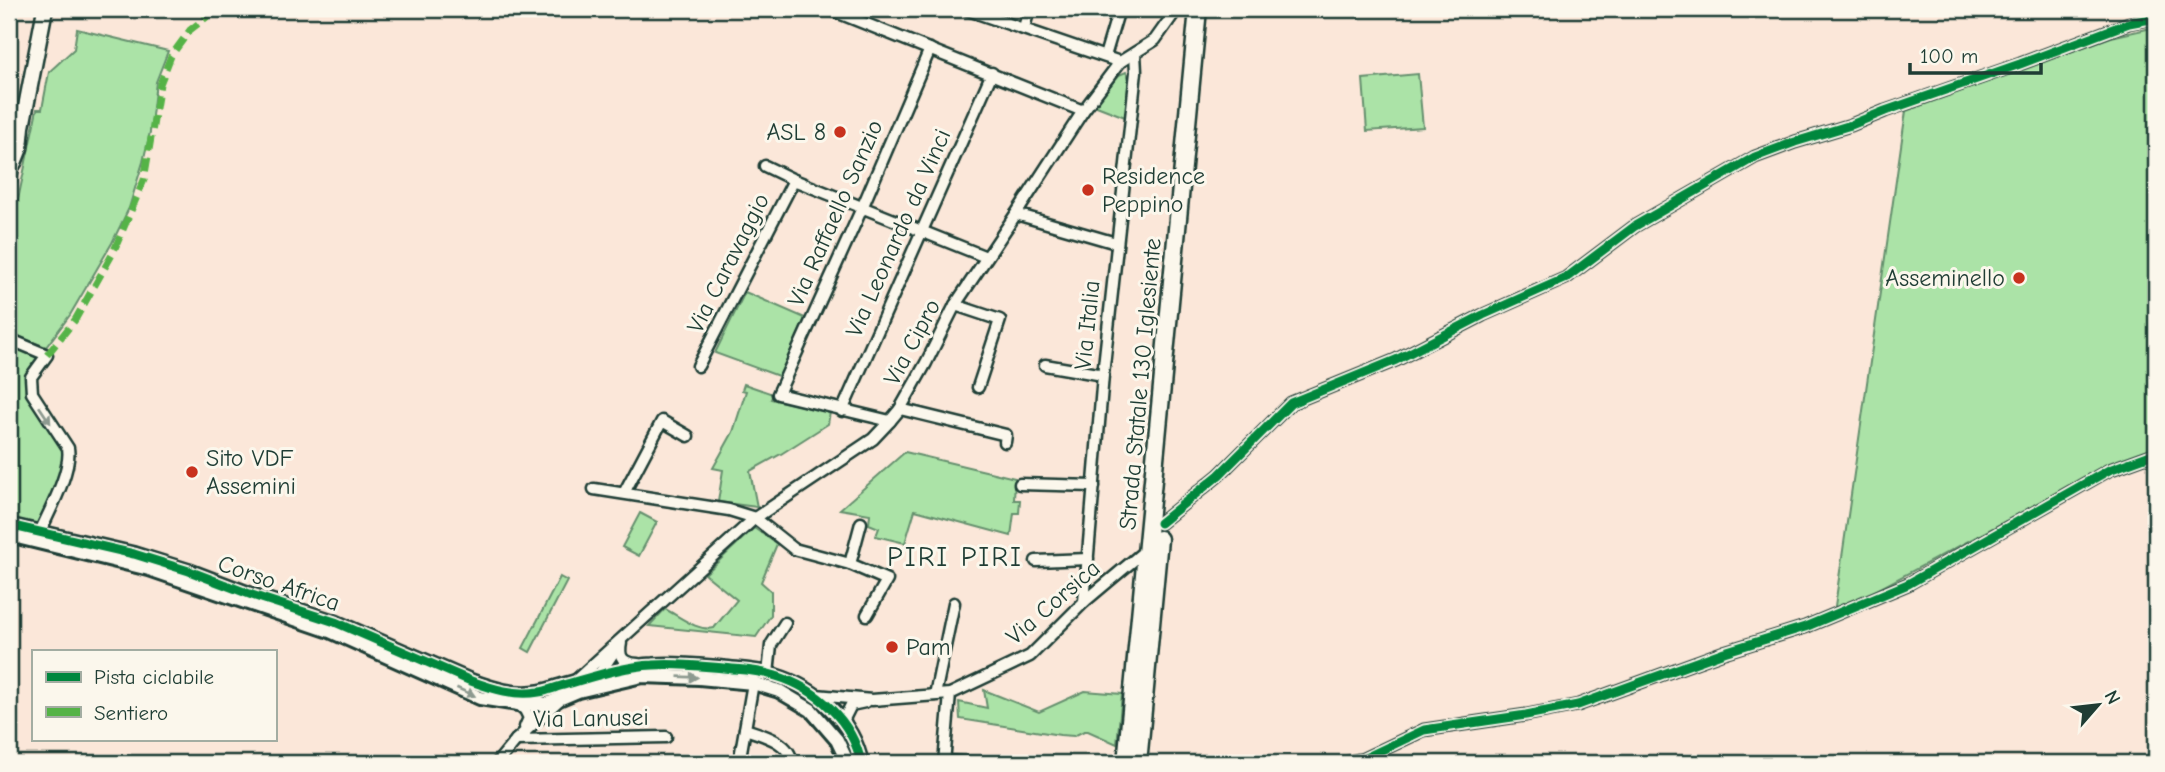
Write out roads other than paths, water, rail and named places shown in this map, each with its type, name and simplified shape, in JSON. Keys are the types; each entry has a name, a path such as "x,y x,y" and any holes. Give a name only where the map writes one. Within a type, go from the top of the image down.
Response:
{"main road":[{"path":"12,162 45,9"},
{"name":"Strada Statale 130 Iglesiente","path":"1126,763 1198,9"},
{"name":"Strada Statale 130 Iglesiente","path":"1138,763 1208,9"}],"street":[{"path":"829,9 1083,111"},
{"path":"965,9 1120,62"},
{"path":"1024,28 1029,9"},
{"path":"1105,56 1119,9"},
{"name":"Via Cipro","path":"573,686 755,518 873,439 890,422 926,363 955,305 1083,111 1120,62 1155,40 1177,9"},
{"path":"1160,523 1219,475 1291,403 1396,360 1483,315 1566,278 1635,226 1755,157 1851,125 2129,23 2156,19"},
{"name":"Via Raffaello Sanzio","path":"842,411 778,394 930,49"},
{"name":"Via Italia","path":"1084,602 1103,375 1136,72 1135,53"},
{"name":"Via Leonardo da Vinci","path":"842,411 992,74"},
{"path":"9,187 12,162"},
{"path":"765,166 986,257"},
{"name":"Via Caravaggio","path":"698,366 794,180"},
{"path":"1016,214 1116,243"},
{"path":"955,305 1000,320 978,387"},
{"path":"9,340 47,355 32,377 32,393 68,448 70,457 68,469 40,532"},
{"path":"1045,365 1103,375"},
{"path":"900,409 1006,435 1005,442"},
{"path":"842,411 890,422"},
{"path":"624,493 662,421 688,436"},
{"path":"1343,763 1363,759 1424,730 1578,705 1724,652 1805,627 1908,583 2109,470 2156,453"},
{"path":"1020,484 1094,486"},
{"path":"594,489 729,510 755,518 794,549 850,564 887,580 867,615"},
{"path":"850,564 861,523"},
{"name":"Corso Africa","path":"9,524 135,554 189,571 335,622 490,688 544,700"},
{"name":"Corso Africa","path":"9,535 149,569 330,631 480,698 518,704 544,700 600,674 652,664 702,666 768,674 816,695 847,727 859,749 862,763"},
{"name":"Via Corsica","path":"816,695 872,700 950,694 1030,656 1084,602 1147,548"},
{"path":"1036,561 1088,559"},
{"path":"935,695 954,603"},
{"path":"768,674 771,645 785,623"},
{"path":"622,639 619,652 626,663 652,664"},
{"name":"Via Cipro","path":"600,674 622,639"},
{"name":"Corso Africa","path":"544,700 539,692 642,676 699,678 753,684 779,691 813,712 837,740 848,763"},
{"path":"739,763 753,684"},
{"path":"950,694 944,762 972,763"},
{"path":"497,763 544,700"},
{"path":"516,740 544,700"},
{"path":"813,712 833,712 872,700"},
{"path":"518,704 529,718 526,727"},
{"path":"847,727 844,719 851,705"},
{"path":"745,729 768,737 785,748 791,755 792,763"},
{"name":"Via Lanusei","path":"516,740 666,737"}],"place":[{"name":"ASL 8","path":"840,132"},
{"name":"Residence Peppino","path":"1088,190"},
{"name":"Asseminello","path":"2019,278"},
{"name":"Sito VDF Assemini","path":"192,472"},
{"name":"Pam","path":"892,647"}],"district":[{"name":"PIRI PIRI","path":"955,557"}]}
